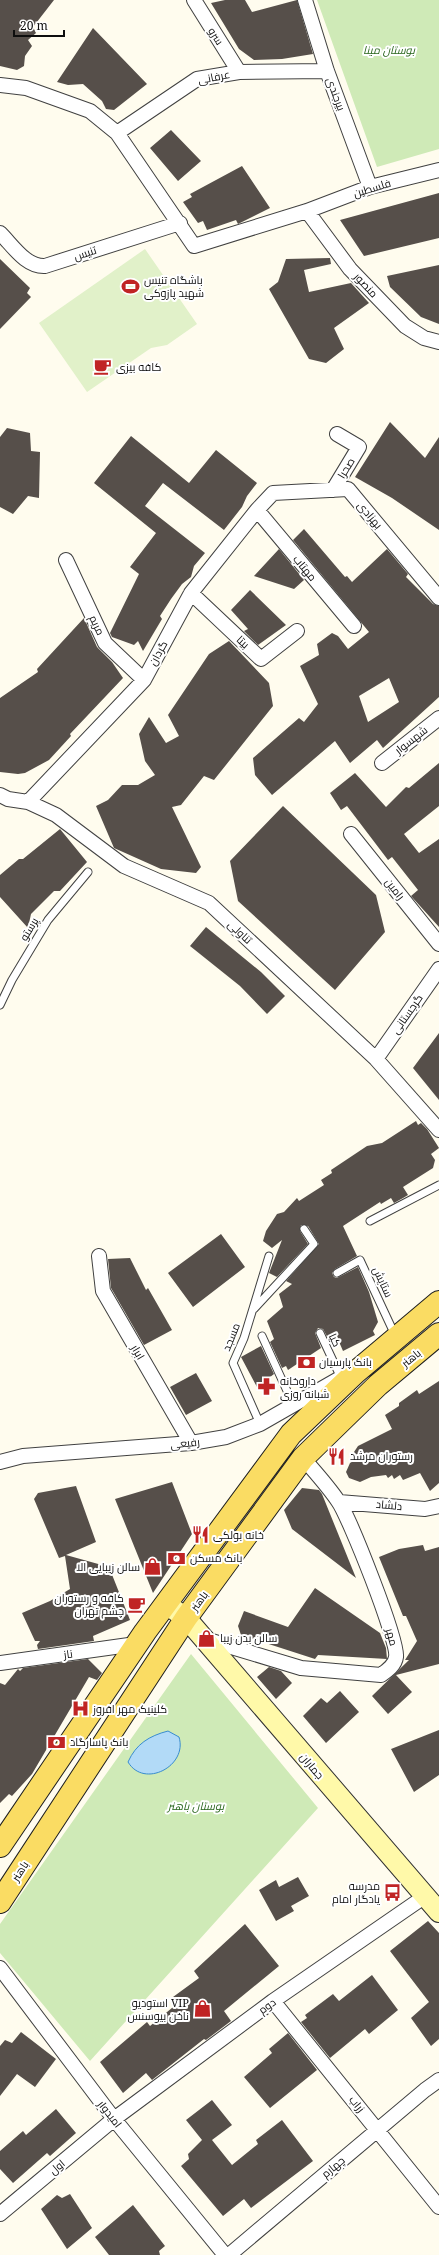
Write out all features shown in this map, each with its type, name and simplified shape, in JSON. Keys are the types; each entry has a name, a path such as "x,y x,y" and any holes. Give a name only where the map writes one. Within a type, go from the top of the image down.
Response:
{"main road":[{"path":"0,1846 136,1644 292,1434 348,1375 439,1302"},
{"name":"باهنر","path":"0,1902 186,1618 304,1458 378,1385 439,1334"},
{"name":"جماران","path":"166,1604 186,1618 424,1897 439,1912"}],"street":[{"name":"سرو","path":"194,0 239,72"},
{"name":"بیرجندی","path":"305,0 327,71 370,187"},
{"name":"عرفانی","path":"117,133 190,82 239,72 327,71"},
{"path":"0,85 26,88 90,111 117,133 180,223"},
{"name":"فلسطین","path":"180,223 194,246 307,211 370,187 439,170"},
{"name":"منصور","path":"307,211 350,269 405,326 424,338 439,342"},
{"name":"تنیس","path":"0,233 30,263 36,266 45,266 180,223"},
{"name":"صحرا","path":"333,490 359,447 337,434"},
{"name":"بهزادی","path":"273,492 348,489 439,598"},
{"name":"گردان","path":"28,802 144,680 192,594 257,510 273,492"},
{"name":"مهتاب","path":"257,510 354,626"},
{"name":"مریم","path":"66,560 105,643 144,680"},
{"name":"بیتا","path":"192,594 261,659 297,631"},
{"name":"شهسوار","path":"382,763 439,718"},
{"name":"تناولی","path":"0,796 8,799 28,802 56,815 124,866 209,902 376,1059 439,1130"},
{"name":"رامین","path":"352,834 439,944"},
{"name":"گرجستانی","path":"376,1059 439,969"},
{"name":"ابرار","path":"99,1256 103,1291 191,1443"},
{"name":"رفیعی","path":"0,1462 23,1456 191,1443 226,1437 260,1424 293,1404 348,1375"},
{"name":"مهر","path":"204,1639 302,1668 381,1675 392,1666 396,1656 395,1640 339,1502 304,1458"},
{"name":"دلشاد","path":"339,1502 425,1509 439,1506"},
{"name":"ناز","path":"0,1663 136,1644"},
{"name":"دوم","path":"114,2119 273,2001 424,1897"},
{"name":"امیدوار","path":"0,1968 114,2119 225,2255"},
{"name":"زراب","path":"273,2001 378,2129 439,2207"},
{"name":"چهارم","path":"229,2255 378,2129 439,2080"},
{"name":"اول","path":"0,2214 114,2119"}],"lane":[{"name":"پرستو","path":"0,1005 12,980 48,920 88,872"},
{"path":"370,1221 439,1185"},
{"path":"252,1311 314,1244 304,1230"},
{"name":"مسجد","path":"260,1424 233,1363 244,1338 269,1256"},
{"name":"ستایش","path":"337,1273 360,1260 396,1338"},
{"name":"کیا","path":"320,1333 348,1375"},
{"path":"262,1336 293,1404"}],"green space":[{"name":"بوستان مینا","path":"317,0 439,0 439,149 377,167"},
{"name":"باشگاه تنیس شهید پازوکی","path":"145,249 197,324 167,345 151,348 87,392 39,323"},
{"name":"بوستان باهنر","path":"191,1654 318,1808 90,2061 0,1953 0,1924"}],"water":[{"path":"168,1731 179,1737 180,1748 177,1757 171,1765 154,1774 144,1774 135,1770 128,1762 135,1750 149,1738"}],"building":[{"path":"0,0 54,0 33,27 36,33 28,40 32,46 25,56 24,66 17,70 0,66"},
{"path":"225,0 245,0 252,12 297,0 313,54 282,59 254,60 239,49 211,3"},
{"path":"93,28 147,84 114,110 106,109 102,101 83,84 68,85 57,82"},
{"path":"171,130 201,161 178,181 150,148"},
{"path":"242,166 270,208 238,224 236,220 207,230 203,221 198,223 183,202 192,197 190,194"},
{"path":"439,193 439,238 364,256 340,220"},
{"path":"330,258 331,264 304,270 309,292 351,283 369,303 334,328 344,349 326,363 309,359 269,289 278,282 286,259"},
{"path":"0,259 30,288 27,293 31,297 0,329"},
{"path":"439,265 439,324 421,317 390,287 387,276"},
{"path":"390,422 425,458 439,437 439,530 392,498 355,477"},
{"path":"7,428 30,433 31,451 40,452 39,498 28,496 13,514 0,507 0,437"},
{"path":"131,436 189,483 216,450 257,483 247,496 242,507 224,530 163,483 145,506 205,553 194,566 191,577 182,584 160,616 162,619 143,651 138,641 134,645 112,637 110,633 139,574 130,567 156,533 94,483"},
{"path":"304,529 345,577 347,576 352,582 387,549 408,574 406,577 433,604 439,606 439,697 383,748 377,740 350,763 335,741 272,795 255,775 253,758 299,718 304,722 318,704 300,666 319,655 317,644 332,633 338,636 348,649 369,632 293,540","holes":["389,678 399,702 368,722 359,696"]},
{"path":"279,549 304,580 294,589 254,576"},
{"path":"250,590 286,625 258,645 244,631 248,629 231,610"},
{"path":"84,618 97,647 112,662 123,678 70,734 71,736 49,760 25,773 18,774 0,772 0,698 38,672 37,669"},
{"path":"229,641 269,683 273,706 214,780 204,776 181,805 172,807 201,867 196,873 161,869 114,848 96,806 108,800 122,785 138,785 155,775 145,761 139,734 149,717 166,743 179,736 168,715 209,654"},
{"path":"439,763 439,806 404,834 419,853 439,839 439,927 411,896 418,890 392,857 388,860 347,806 341,810 330,793 355,773 386,807 406,787 409,788"},
{"path":"283,806 376,895 385,932 335,990 238,901 230,861"},
{"path":"60,829 87,862 60,891 54,891 31,914 28,928 0,897 0,875 19,859 23,859"},
{"path":"206,927 261,972 285,996 267,1014 240,986 190,946"},
{"path":"439,1033 439,1100 413,1068"},
{"path":"416,1121 418,1125 421,1123 427,1129 439,1148 431,1154 435,1160 433,1168 403,1187 408,1195 394,1203 391,1198 381,1204 380,1202 343,1226 357,1256 335,1269 332,1273 334,1277 337,1278 358,1267 369,1292 378,1322 373,1331 375,1335 343,1351 337,1337 330,1342 323,1329 318,1328 315,1333 321,1348 288,1370 286,1366 282,1368 270,1342 274,1339 267,1321 283,1307 279,1294 292,1284 286,1281 319,1244 308,1226 301,1225 300,1231 308,1244 277,1277 269,1273 282,1240 272,1248 263,1241 266,1231 277,1214 284,1212 297,1198 299,1201 324,1185 321,1180 332,1173 331,1170 367,1146 382,1143"},
{"path":"221,1234 245,1267 193,1307 168,1273"},
{"path":"130,1258 146,1290 148,1288 172,1330 144,1345 111,1288 108,1259"},
{"path":"261,1346 274,1374 257,1387 241,1357"},
{"path":"196,1373 212,1401 186,1415 170,1387"},
{"path":"439,1381 439,1483 430,1491 420,1473 403,1480 400,1475 394,1479 392,1475 388,1478 386,1475 371,1477 360,1482 349,1478 346,1472 350,1463 357,1459 354,1452 358,1446 392,1429 385,1415 399,1406 399,1403 417,1390 419,1394"},
{"path":"172,1482 192,1534 153,1593 115,1499"},
{"path":"76,1486 96,1542 66,1555 109,1567 130,1620 93,1636 94,1641 38,1649 37,1645 40,1641 35,1641 22,1613 50,1601 70,1589 65,1556 59,1558 34,1499 38,1493"},
{"path":"302,1488 319,1490 322,1494 356,1578 292,1529 284,1510"},
{"path":"423,1545 425,1551 439,1547 439,1664 396,1675 412,1692 388,1714 372,1696 409,1660 405,1660 417,1641 406,1616 403,1616 379,1557 399,1549"},
{"path":"315,1588 380,1633 386,1648 387,1659 318,1655 315,1659 241,1635 238,1626 244,1611 288,1627"},
{"path":"88,1659 102,1673 97,1680 89,1677 32,1774 12,1796 9,1794 0,1803 0,1683 5,1685 18,1669 20,1671 23,1668"},
{"path":"269,1667 281,1671 292,1683 276,1699 257,1677"},
{"path":"340,1691 359,1712 326,1743 303,1716 321,1698 327,1703"},
{"path":"439,1730 439,1775 414,1792 391,1749"},
{"path":"298,1877 309,1896 291,1906 294,1911 276,1921 259,1890 276,1880 279,1887"},
{"path":"428,1921 439,1933 439,2039 431,2046 411,2018 429,2002 390,1951"},
{"path":"245,1924 279,1966 224,2011 231,2021 206,2040 204,2039 152,2080 146,2073 123,2093 100,2062 147,2022 150,2026 178,2003 173,1997 199,1978 194,1971"},
{"path":"372,1975 398,2010 369,2034 365,2029 330,2058 301,2022 307,2018 305,2015 333,1994 339,2001"},
{"path":"21,2032 56,2059 35,2087 17,2074 0,2096 0,2046 5,2040 12,2043"},
{"path":"288,2033 317,2070 270,2108 244,2077 272,2053 269,2049"},
{"path":"212,2100 232,2125 212,2140 232,2165 258,2144 256,2140 282,2120 313,2161 251,2208 244,2199 223,2216 181,2166 189,2159 188,2154 202,2140 186,2120"},
{"path":"56,2109 76,2133 50,2156 47,2153 13,2183 0,2169 0,2151 23,2131 26,2135"},
{"path":"70,2194 92,2228 67,2249 41,2209 57,2195 62,2198"},
{"path":"133,2205 165,2246 159,2251 160,2255 109,2255 95,2237"}],"place":[{"name":"باشگاه تنیس شهید پازوکی","path":"131,286"},
{"name":"کافه بیزی","path":"103,367"},
{"name":"بانک پارسیان","path":"306,1362"},
{"name":"داروخانه شبانه روزی","path":"267,1387"},
{"name":"رستوران مرشد","path":"337,1456"},
{"name":"خانه بولکی","path":"200,1535"},
{"name":"بانک مسکن","path":"177,1558"},
{"name":"سالن زیبایی الا","path":"153,1567"},
{"name":"کافه و رستوران چشم تهران","path":"137,1604"},
{"name":"سالن بدن زیبا","path":"207,1638"},
{"name":"کلینیک مهر افروز","path":"80,1709"},
{"name":"بانک پاسارگاد","path":"57,1742"},
{"name":"مدرسه یادگار امام","path":"393,1892"},
{"name":"استودیو VIP ناخن بیوسنس","path":"202,2009"}]}
